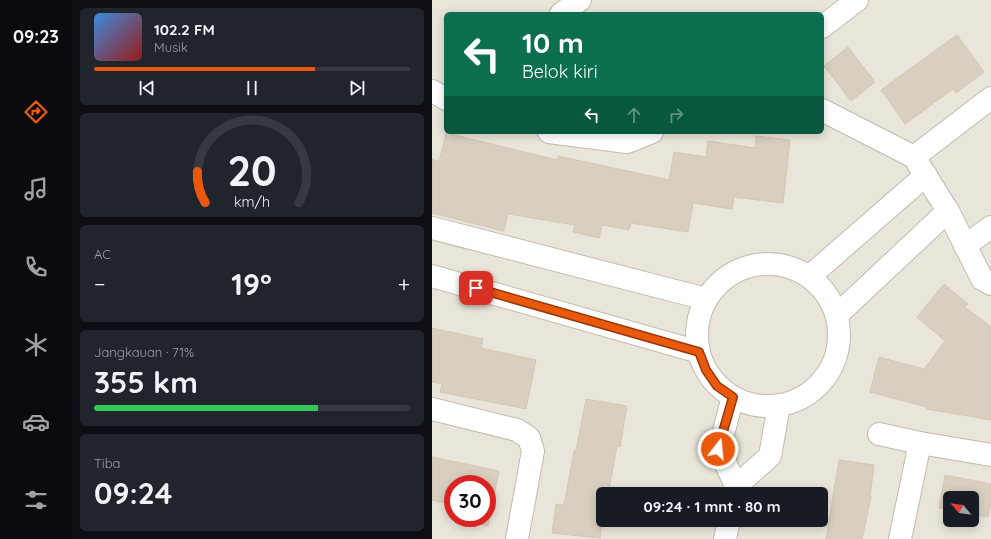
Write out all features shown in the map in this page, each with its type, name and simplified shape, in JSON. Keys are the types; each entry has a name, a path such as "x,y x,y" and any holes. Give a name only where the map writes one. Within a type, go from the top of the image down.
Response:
{"street":[{"path":"564,12 580,0"},
{"path":"824,26 858,0"},
{"path":"432,91 444,98"},
{"path":"914,156 991,98"},
{"path":"824,111 914,156 948,212 982,279 991,284"},
{"path":"565,134 627,142 647,134"},
{"path":"810,276 926,175"},
{"path":"837,315 948,212"},
{"path":"965,246 991,227"},
{"path":"432,228 706,299"},
{"path":"765,263 789,266 810,276 827,294 837,315 839,340 833,363 820,383 802,398 779,405 755,405 733,397 717,386 706,370 699,352 697,325 706,299 721,280 742,268 765,263"},
{"path":"432,276 699,352"},
{"path":"733,397 718,449 735,487"},
{"path":"739,487 770,456 779,405"},
{"path":"432,408 517,430 529,438 533,452 517,539"},
{"path":"879,434 920,443 991,455"},
{"path":"900,539 920,443"},
{"path":"725,539 728,527"}],"shaded area":[{"path":"432,0 991,0 991,539 432,539"}],"building":[{"path":"957,35 984,72 956,93 953,89 905,124 881,90"},
{"path":"848,47 875,82 851,101 824,66"},
{"path":"446,134 450,134 557,160 558,156 669,180 674,152 706,157 708,141 755,148 756,136 790,140 783,203 734,197 732,209 693,203 688,232 631,223 629,230 602,225 599,238 573,232 575,225 508,214 504,231 432,213 432,159 439,162"},
{"path":"944,284 968,304 965,307 991,327 991,420 927,409 927,407 870,392 879,357 924,369 945,341 917,317"},
{"path":"432,328 483,339 481,348 536,360 526,409 440,392 442,384 432,382"},
{"path":"586,399 627,406 620,447 617,446 609,487 596,487 596,527 602,527 600,538 552,533 556,504 564,505 574,451 576,451"},
{"path":"432,457 499,471 496,486 496,475 444,475 444,503 432,500"},
{"path":"839,460 874,465 871,497 862,539 826,539"},
{"path":"945,475 991,484 991,502 988,517 979,515 979,491 943,491 943,509 939,508"}],"route":[{"path":"476,288 699,352 706,370 717,386 733,397 718,449"}]}
